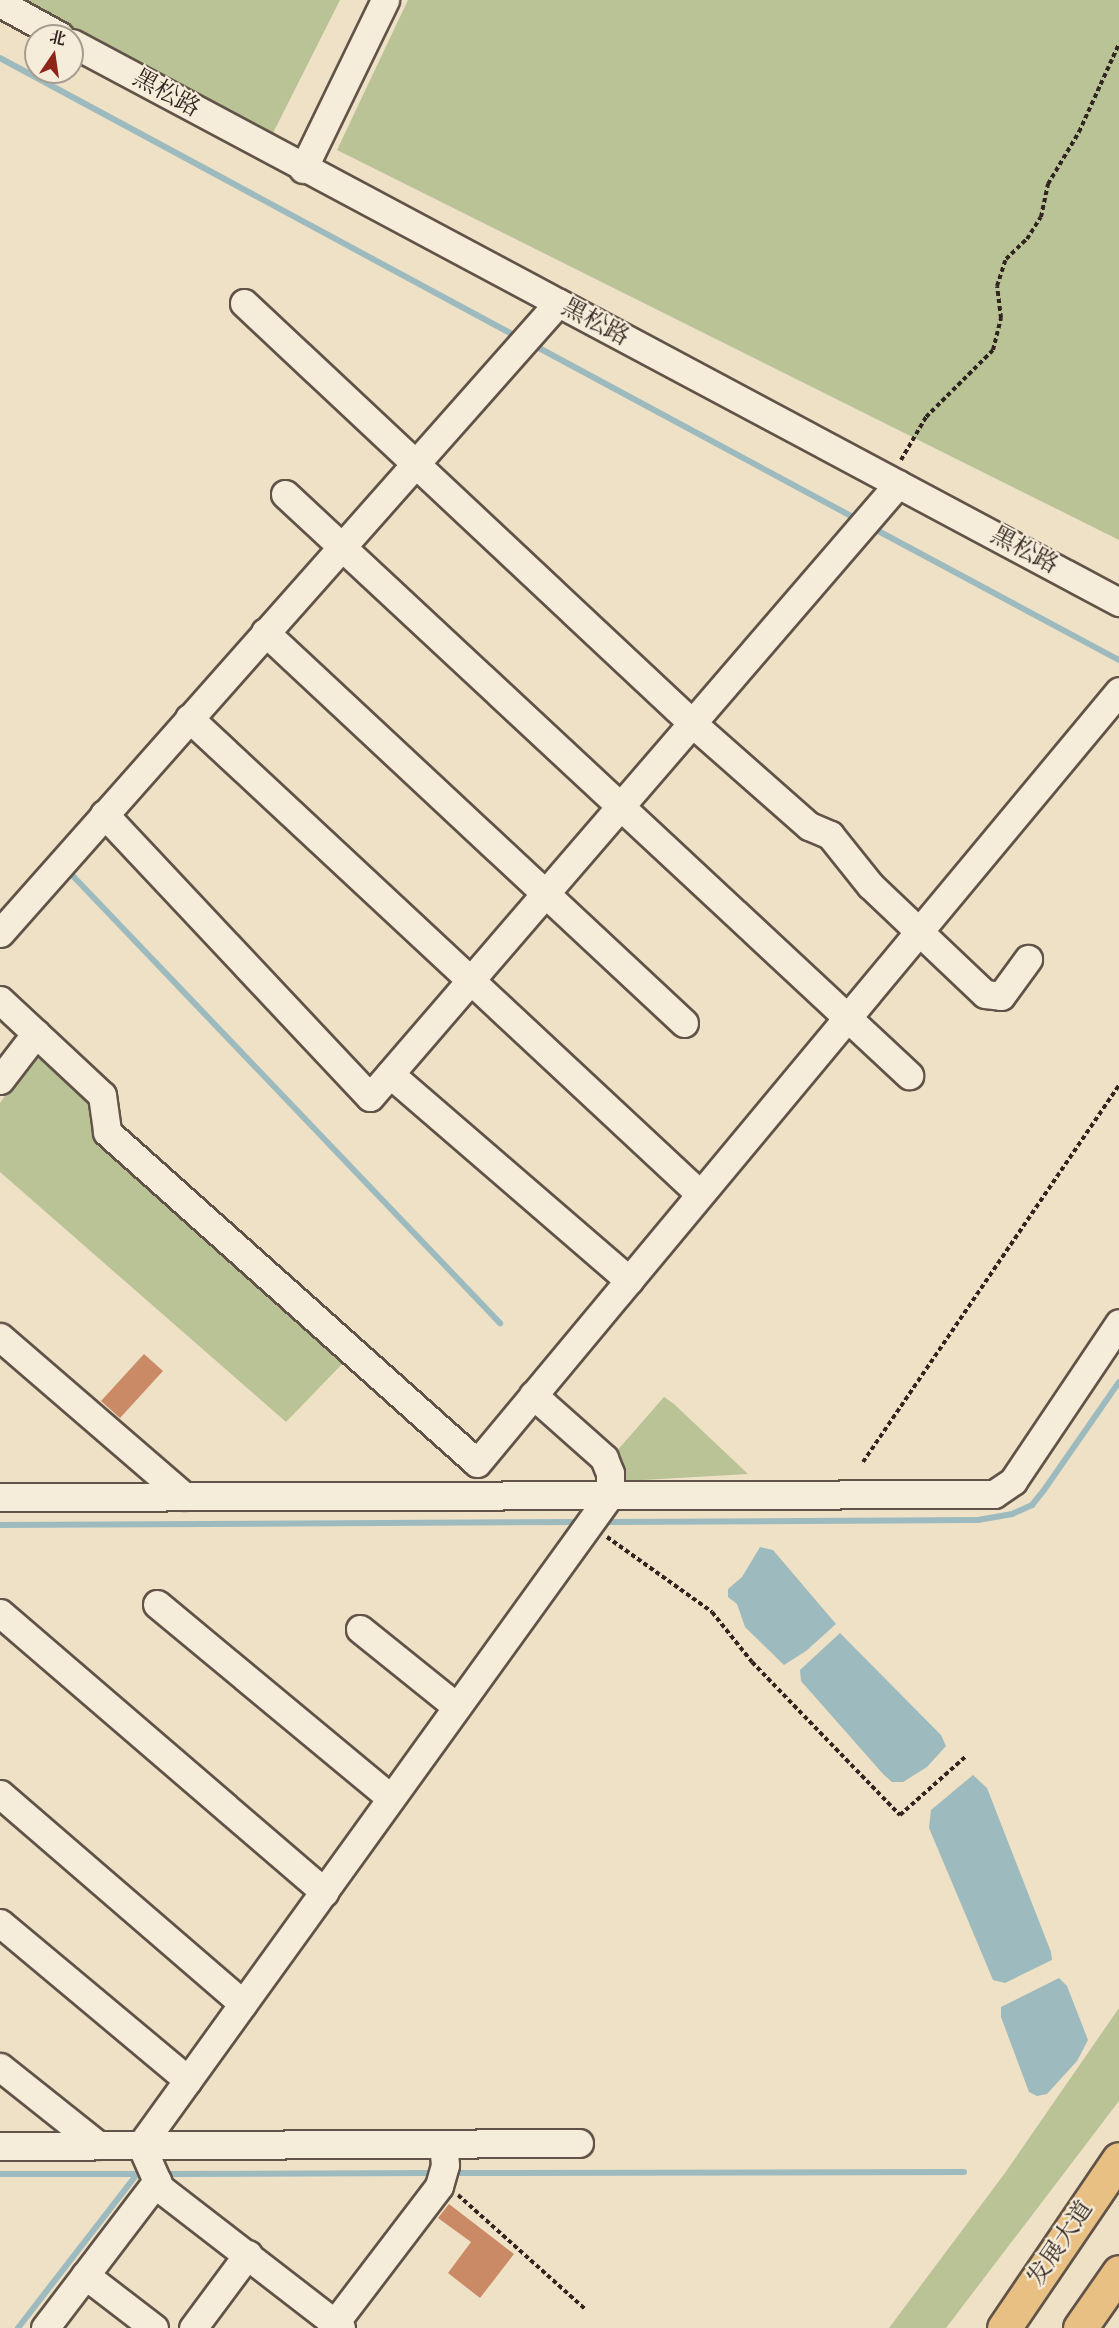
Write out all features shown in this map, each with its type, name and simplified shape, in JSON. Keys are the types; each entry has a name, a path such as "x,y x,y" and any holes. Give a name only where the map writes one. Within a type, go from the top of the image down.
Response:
{"main road":[{"name":"发展大道","path":"1004,2328 1119,2159"},
{"path":"1080,2328 1119,2272"}],"street":[{"path":"303,169 386,0"},
{"path":"0,3 38,24"},
{"name":"黑松路","path":"84,50 303,169 1119,602"},
{"path":"244,303 414,465 692,723 809,826 830,835 870,885 985,994 1001,996 1028,959"},
{"path":"0,933 558,303"},
{"path":"104,814 370,1097 898,484"},
{"path":"285,494 909,1075"},
{"path":"266,632 684,1023"},
{"path":"0,1000 102,1095 107,1132 477,1463 1119,691"},
{"path":"189,718 700,1194"},
{"path":"0,1080 36,1033"},
{"path":"390,1074 629,1280"},
{"path":"0,1497 994,1494 1013,1481 1119,1323"},
{"path":"0,1337 184,1496"},
{"path":"141,2145 610,1495 610,1473 604,1458 533,1395"},
{"path":"157,1604 392,1798"},
{"path":"0,1612 324,1892"},
{"path":"360,1629 457,1707"},
{"path":"0,1794 243,2004"},
{"path":"0,1923 188,2080"},
{"path":"0,2067 98,2145"},
{"path":"0,2146 579,2143"},
{"path":"141,2145 160,2188 248,2254 335,2326 442,2180 443,2144"},
{"path":"45,2328 157,2181"},
{"path":"205,2324 248,2254"},
{"path":"86,2275 154,2328"}],"path":[{"path":"898,484 901,453 926,417 993,350 1000,318 997,286 1006,259 1027,239 1041,217 1048,184 1079,132 1119,44"},
{"path":"863,1462 1119,1086"},
{"path":"589,1524 712,1612 752,1662 900,1815 965,1757"},
{"path":"442,2180 585,2310"}],"green space":[{"path":"19,0 340,0 272,135 84,35 84,24 64,24"},
{"path":"408,0 1119,0 1119,540 337,150"},
{"path":"35,1053 89,1101 99,1139 346,1360 286,1422 0,1172 0,1103"},
{"path":"664,1397 748,1474 625,1481 615,1453"},
{"path":"1119,2008 1119,2101 946,2328 889,2328 1005,2173"}],"water":[{"path":"760,1547 773,1550 836,1624 806,1651 784,1665 745,1627 737,1604 728,1597 728,1589 742,1577"},
{"path":"840,1633 941,1735 946,1746 927,1767 903,1782 892,1782 883,1774 801,1681 800,1670"},
{"path":"973,1775 987,1788 1051,1952 1052,1960 1005,1983 993,1980 929,1828 931,1810"},
{"path":"1059,1978 1067,1986 1088,2040 1077,2061 1047,2094 1037,2096 1029,2092 1001,2017 1001,2007"}],"building":[{"path":"144,1354 163,1371 120,1418 101,1401"},
{"path":"449,2204 514,2254 480,2298 448,2273 471,2242 438,2218"}],"waterway":[{"path":"0,58 510,333"},
{"path":"539,348 858,520"},
{"path":"869,526 1119,660"},
{"path":"72,875 500,1323"},
{"path":"609,1522 978,1520 1012,1514 1032,1505 1119,1382"},
{"path":"0,1525 572,1522"},
{"path":"460,2173 964,2172"},
{"path":"171,2174 426,2173"},
{"path":"0,2174 137,2174"},
{"path":"18,2328 137,2174"}]}
